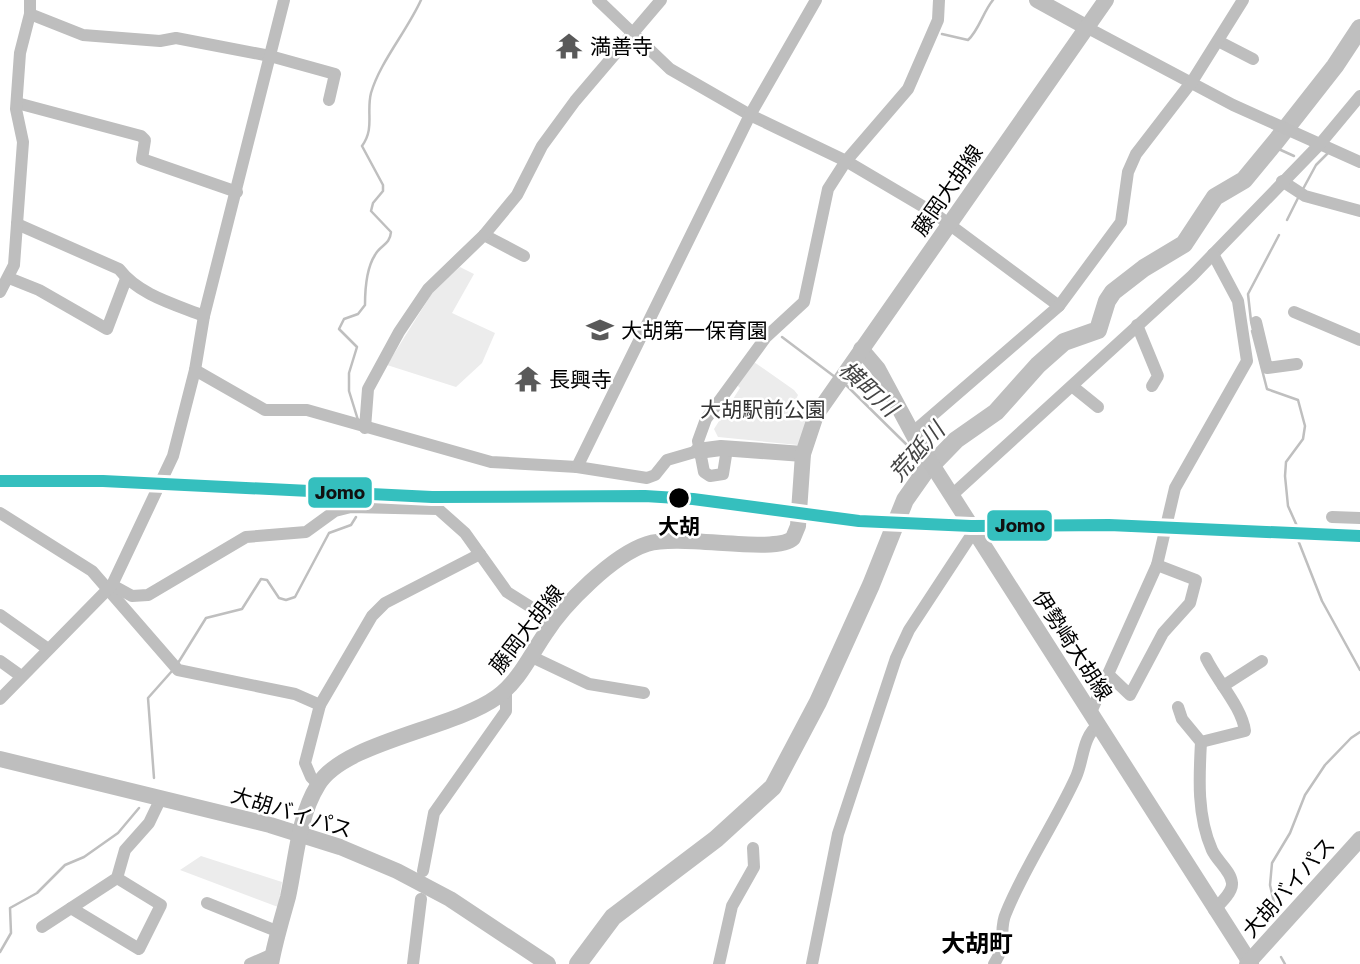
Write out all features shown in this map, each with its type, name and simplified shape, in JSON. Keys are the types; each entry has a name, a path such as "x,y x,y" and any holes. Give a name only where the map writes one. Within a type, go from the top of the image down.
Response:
{"main road":[{"path":"1037,0 1086,27"},
{"name":"藤岡大胡線","path":"272,959 301,834 318,785 327,773 345,761 467,713 506,690 553,621 620,559 649,543 702,541 775,546 788,542 797,526 803,454 809,428 839,380 1106,0"},
{"name":"伊勢崎大胡線","path":"861,349 878,369 913,436 1249,963"},
{"path":"698,451 727,449 803,454"},
{"name":"大胡バイパス","path":"0,760 301,834 370,859 428,887 546,962"},
{"name":"大胡バイパス","path":"1249,963 1360,839"}],"street":[{"path":"0,292 13,269 23,142 16,103 20,53 30,14 30,0"},
{"path":"0,699 110,587 177,446 195,370 204,316 284,0"},
{"path":"598,0 670,69 750,115 846,161 948,223 1059,306"},
{"path":"365,428 369,389 399,332 431,286 484,235 517,195 542,146 575,102 661,0"},
{"path":"577,467 750,115 816,0"},
{"path":"727,449 725,470 717,476 704,472 698,451 700,432 722,394 766,337 804,302 824,198 846,161 908,89 937,20 939,0"},
{"path":"913,436 1059,306 1121,222 1131,163 1191,82 1243,0"},
{"path":"30,14 83,35 160,41 176,38 270,56 335,74 329,100"},
{"path":"1086,27 1257,116 1360,162"},
{"path":"1218,41 1253,59"},
{"path":"951,494 1213,254 1360,96"},
{"path":"16,103 141,136 145,140 142,159 237,192"},
{"path":"1282,181 1301,193 1360,211"},
{"path":"17,224 119,269 126,279 204,316"},
{"path":"484,235 524,256"},
{"path":"1213,254 1253,330 1267,368 1297,364"},
{"path":"9,278 39,290 107,329 126,279"},
{"path":"1294,312 1360,341"},
{"path":"1137,325 1158,376 1152,386"},
{"path":"993,964 1005,937 1004,915 1063,806 1079,769 1109,675 1157,565 1175,488 1207,427 1245,367 1253,330"},
{"path":"195,370 261,409 307,410 488,462 577,467 647,478 655,475 671,458 698,451"},
{"path":"1072,386 1098,407"},
{"path":"110,587 132,596 148,595 246,537 306,532 335,511 351,507 438,509 465,533 507,592 553,621"},
{"path":"0,513 86,566 110,587 174,667 295,694 320,705"},
{"path":"1332,517 1360,518"},
{"path":"812,964 838,835 895,657 909,630 974,531"},
{"path":"318,785 311,777 305,762 320,705 381,606 480,554"},
{"path":"1109,675 1130,695 1163,633 1189,603 1194,578 1157,565"},
{"path":"0,615 48,649"},
{"path":"530,656 589,684 644,694"},
{"path":"1201,741 1245,731 1242,714 1206,658"},
{"path":"0,661 21,676"},
{"path":"1223,685 1262,661"},
{"path":"424,871 434,813 506,711 506,690"},
{"path":"1178,707 1182,719 1201,741 1199,790 1205,824 1213,853 1232,880 1232,888 1214,910"},
{"path":"42,927 117,878 125,850 153,817 161,798"},
{"path":"719,964 732,906 754,867 753,848"},
{"path":"71,908 139,949 161,905 117,878"},
{"path":"413,964 421,898"},
{"path":"207,903 279,932"},
{"path":"250,964 272,959"}],"green space":[{"path":"460,267 474,274 452,313 495,333 482,363 456,387 387,365 434,290"},
{"name":"大胡駅前公園","path":"754,362 794,390 798,395 793,405 810,415 798,445 718,437 714,429 740,388 737,385"},
{"path":"201,856 282,882 278,907 180,870"}],"waterway":[{"path":"358,420 349,391 349,373 357,347 339,329 344,319 358,314 365,305 370,266 377,252 389,240 391,232 371,211 373,203 383,191 383,185 362,146 368,133 370,100 375,81 421,0"},
{"name":"横町川","path":"942,34 968,40 993,0"},
{"name":"荒砥川","path":"578,964 613,917 716,839 773,787 818,702 871,585 905,500 924,473 956,440 996,412 1038,365 1064,342 1098,330 1107,301 1113,292 1144,268 1184,244 1215,197 1244,180 1277,140 1335,66 1360,28"},
{"path":"1272,146 1294,156"},
{"path":"1303,189 1316,165 1328,153"},
{"path":"1287,220 1298,198"},
{"path":"1251,321 1248,294 1279,235"},
{"path":"1252,331 1267,389 1298,400 1305,426 1303,439 1286,462 1288,506 1297,526"},
{"name":"横町川","path":"782,337 835,377"},
{"name":"横町川","path":"844,383 908,446 924,473"},
{"path":"178,663 206,618 242,609 261,579 267,580 279,598 286,600 295,597 329,533 351,525 356,517"},
{"path":"1298,540 1322,601 1360,670"},
{"path":"154,778 148,698 172,671"},
{"path":"1275,907 1270,885 1272,863 1290,833 1305,795 1325,765 1360,732"},
{"path":"0,952 11,933 10,908 37,893 65,865 84,857 118,833 139,808"},
{"path":"1281,957 1285,964"}],"transit line":[{"name":"Jomo","path":"0,481 103,481 432,497 645,496 693,499 859,521 971,526 1109,525 1360,536"}],"place":[{"name":"満善寺","path":"569,46"},
{"name":"大胡第一保育園","path":"600,330"},
{"name":"長興寺","path":"528,379"},
{"name":"大胡","path":"679,498"}],"district":[{"name":"大胡町","path":"977,942"}]}
